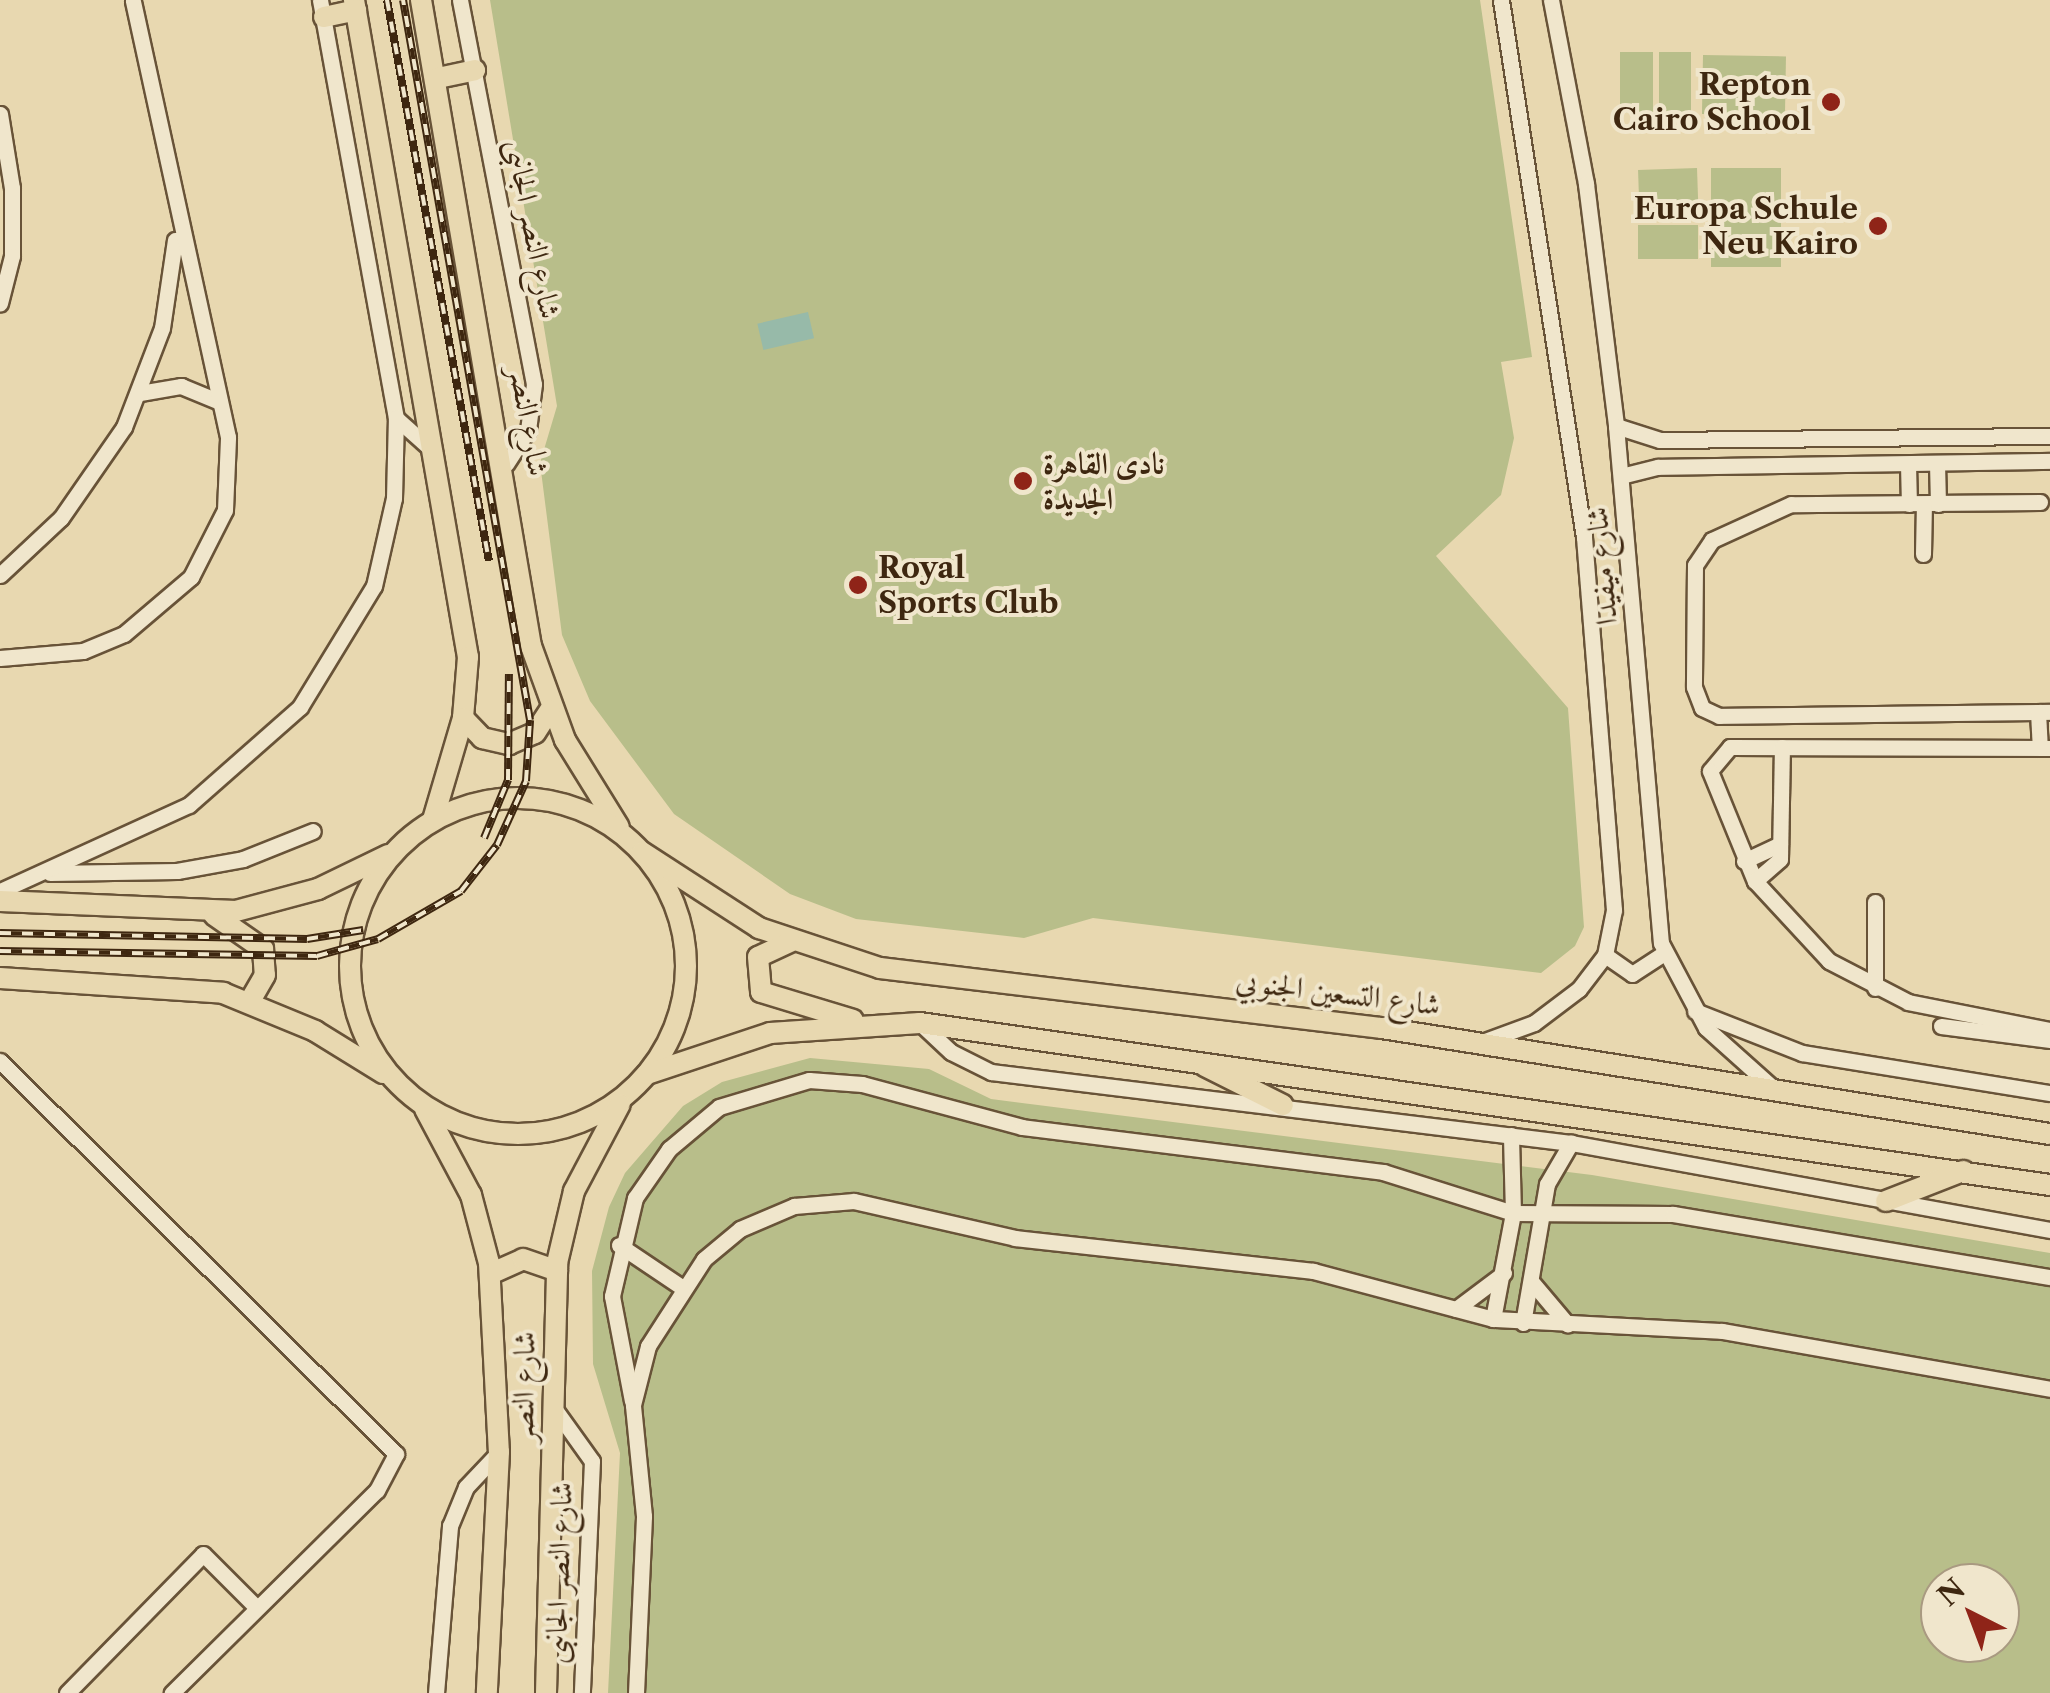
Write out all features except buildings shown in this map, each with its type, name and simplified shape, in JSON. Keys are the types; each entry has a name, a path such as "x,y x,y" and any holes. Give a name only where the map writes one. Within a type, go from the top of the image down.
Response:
{"main road":[{"name":"شارع النصر","path":"421,0 506,464 532,646 550,710 624,834"},
{"path":"322,8 355,5 468,657 462,718 434,820"},
{"path":"438,78 475,70"},
{"path":"462,718 482,738 509,744 535,733 550,710"},
{"path":"0,901 211,914 318,889 394,852 434,820 516,798 555,801 624,834 642,852 674,902 686,951 680,1011 647,1074 624,1097 559,1130 520,1135 424,1107 390,1078 250,1001 169,985 0,978"},
{"path":"390,1078 355,1012 349,960 361,903 394,852"},
{"name":"شارع التسعين الجنوبي","path":"642,852 790,942 880,968 1482,1042 2050,1134"},
{"path":"211,914 263,949 265,974 250,1001"},
{"path":"790,942 758,957 761,992 860,1023"},
{"path":"647,1074 740,1039 860,1023 920,1023 1967,1169 2050,1186"},
{"path":"1190,1058 1283,1104"},
{"name":"شارع النصر","path":"546,1693 557,1272 574,1192 624,1097"},
{"name":"شارع النصر","path":"424,1107 471,1195 490,1274 499,1452 487,1693"},
{"path":"1886,1200 1967,1169"},
{"path":"490,1274 523,1259 557,1272"}],"street":[{"path":"0,658 83,651 124,634 192,576 225,510 230,474 220,402 176,226 133,0"},
{"name":"شارع النصر الجانبى","path":"460,0 534,384 528,430 506,464"},
{"name":"شارع ميفيدا","path":"1482,1042 1558,1008 1604,955 1614,910 1610,799 1584,537 1501,0"},
{"name":"شارع ميفيدا","path":"1550,0 1586,184 1616,426 1664,953 1692,1009 1775,1089"},
{"path":"0,892 189,805 300,708 374,586 394,498 396,418 322,8"},
{"path":"0,114 12,256 0,302"},
{"path":"0,575 84,490 140,394 169,294 176,226"},
{"path":"140,394 180,386 220,402"},
{"path":"396,418 434,452"},
{"path":"1616,426 1648,439 2050,436"},
{"path":"1704,440 1705,466"},
{"path":"1754,441 1756,466"},
{"path":"1621,476 1705,466 2050,461"},
{"path":"1923,554 1923,504 1937,463"},
{"path":"1908,464 1923,504"},
{"path":"2040,502 1791,504 1706,545 1694,573 1699,704 1719,716 2044,712 2045,748 1730,747 1712,760 1744,861 1755,881 1812,948 1874,988 2050,1030"},
{"path":"1755,881 1778,866 1782,747"},
{"path":"41,872 177,871 243,860 312,831"},
{"path":"1744,861 1780,844"},
{"path":"1874,988 1875,902"},
{"path":"1604,955 1632,974 1664,953"},
{"path":"1692,1009 1802,1052 2050,1093"},
{"path":"920,1023 951,1052 991,1072 1283,1104 1571,1143 2050,1230"},
{"path":"1941,1026 2050,1040"},
{"path":"0,1061 396,1454 377,1490 172,1693"},
{"path":"636,1693 644,1516 633,1405 613,1317 619,1245 644,1182 695,1124 744,1094 809,1080 862,1084 1022,1127 1383,1172 1512,1214 1673,1214 2050,1277"},
{"path":"1493,1320 1512,1214 1511,1135"},
{"path":"1523,1323 1540,1216 1571,1143"},
{"path":"633,1405 656,1324 680,1286 761,1217 854,1201 1014,1238 1313,1271 1493,1320 1722,1331 2050,1389"},
{"path":"619,1245 680,1286"},
{"path":"1456,1308 1504,1272"},
{"path":"1531,1280 1568,1325"},
{"name":"شارع النصر الجانبى","path":"554,1408 592,1461 582,1693"},
{"path":"436,1693 450,1526 466,1487 499,1452"},
{"path":"67,1693 204,1554 257,1608"}],"green space":[{"name":"نادى القاهرة الجديدة","path":"490,0 1480,0 1532,357 1501,362 1514,438 1501,495 1436,556 1568,708 1584,927 1575,946 1541,973 1093,918 1024,938 856,919 790,894 674,814 590,701 562,635 540,463 557,406"},
{"path":"1620,52 1653,52 1653,113 1620,113"},
{"path":"1659,52 1691,52 1691,113 1659,113"},
{"path":"1703,55 1786,56 1785,115 1702,114"},
{"path":"1697,168 1698,202 1639,204 1638,170"},
{"path":"1711,168 1781,168 1781,267 1711,267"},
{"path":"1638,225 1698,225 1698,259 1638,259"},
{"path":"810,1058 929,1069 991,1099 1592,1175 2050,1253 2050,1693 608,1693 620,1453 593,1364 592,1271 609,1207 625,1173 683,1106 722,1082"}],"shaded area":[{"path":"808,312 814,338 763,350 757,324"}],"railway":[{"path":"387,0 489,561"},
{"path":"0,951 317,956 378,939 461,891 497,845 526,781 530,720 403,0"},
{"path":"484,838 508,780 509,674"},
{"path":"0,933 307,939 363,930"}],"place":[{"name":"Repton Cairo School","path":"1831,102"},
{"name":"Europa Schule Neu Kairo","path":"1878,226"},
{"name":"نادى القاهرة الجديدة","path":"1023,481"},
{"name":"Royal Sports Club","path":"858,585"}]}
